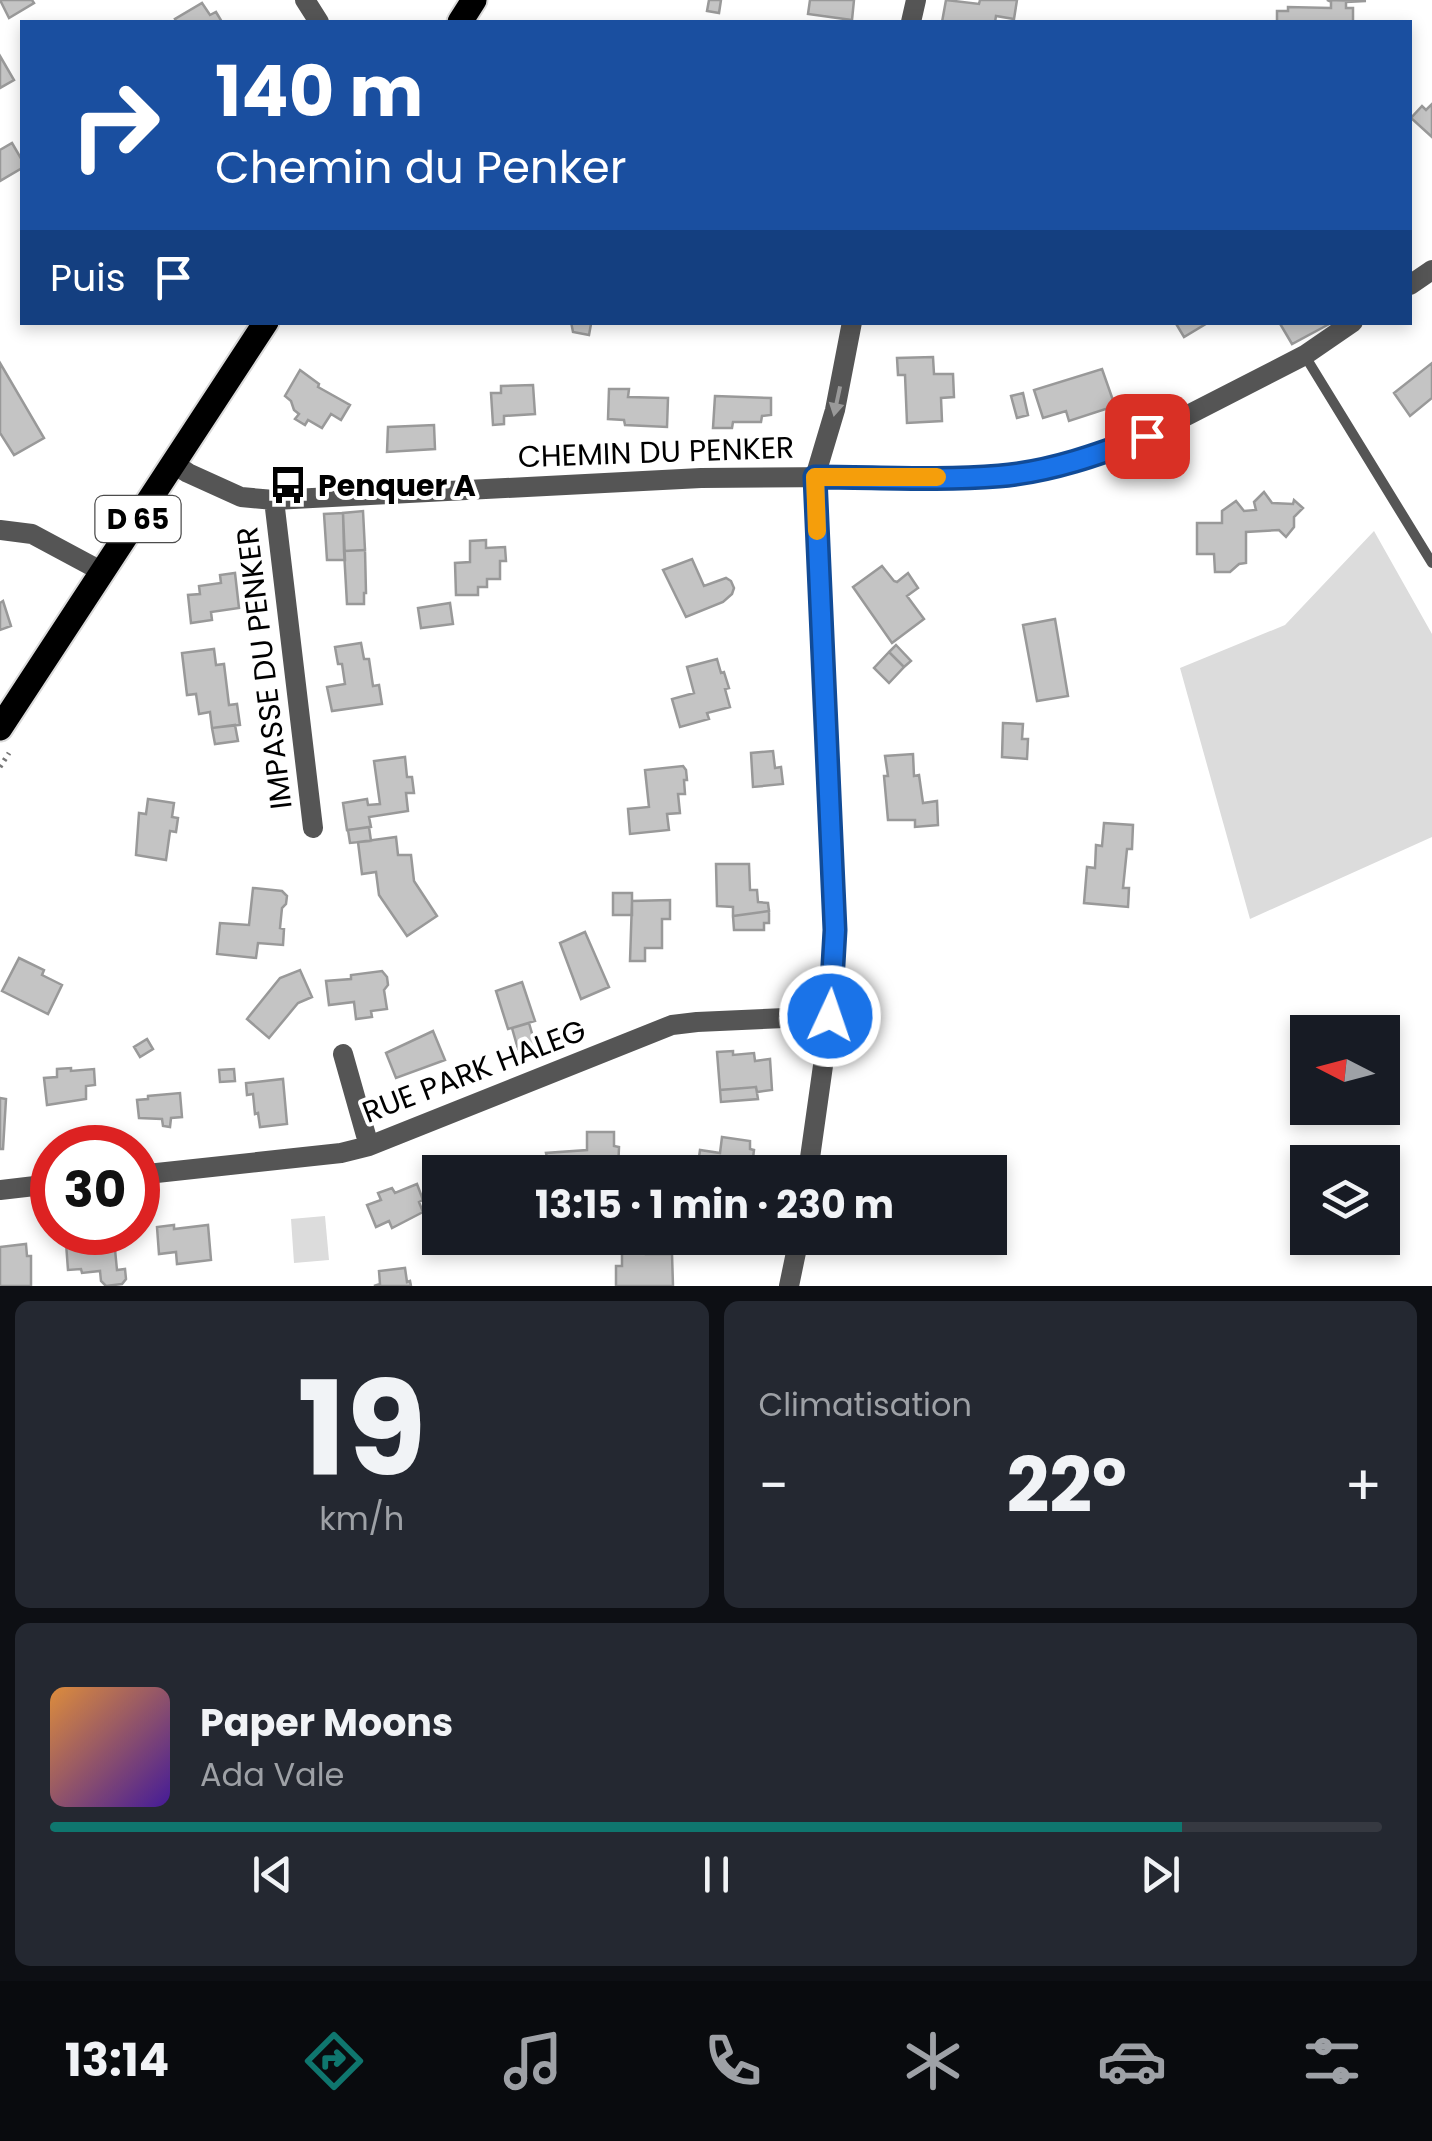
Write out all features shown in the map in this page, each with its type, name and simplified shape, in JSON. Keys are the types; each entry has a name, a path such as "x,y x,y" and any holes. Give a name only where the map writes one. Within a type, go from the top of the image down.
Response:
{"main road":[{"name":"D 65","path":"0,728 264,325"}],"street":[{"path":"810,1155 830,1016 835,930 815,477 835,410 851,325"},
{"name":"CHEMIN DU PENKER","path":"174,464 240,497 274,500 701,478 997,476 1050,467 1147,436 1305,355 1349,325"},
{"name":"IMPASSE DU PENKER","path":"274,500 313,828"},
{"path":"0,530 32,534 101,571"},
{"name":"RUE PARK HALEG","path":"160,1173 341,1153 369,1146 672,1025 830,1016"},
{"path":"343,1054 369,1146"},
{"path":"0,1190 30,1187"},
{"path":"790,1286 796,1255"}],"lane":[{"path":"1305,355 1432,564"}],"shaded area":[{"path":"1374,531 1432,634 1432,837 1250,919 1180,668 1285,625"},
{"path":"325,1216 329,1260 294,1263 291,1219"}],"building":[{"path":"0,0 32,0 34,3 9,18"},
{"path":"709,0 721,0 719,13 707,11"},
{"path":"810,0 854,0 852,20 808,14"},
{"path":"946,0 979,4 980,0 1017,0 1014,19 996,16 995,20 942,20"},
{"path":"1327,0 1366,1 1346,2 1346,8 1353,8 1353,20 1277,20 1277,11 1288,11 1288,7 1331,8"},
{"path":"202,3 210,15 216,12 221,20 176,20"},
{"path":"0,56 14,80 0,88"},
{"path":"1432,104 1432,137 1412,119 1422,106 1426,110"},
{"path":"12,143 20,157 20,169 0,181 0,150"},
{"path":"572,325 591,325 589,335 573,332"},
{"path":"1177,325 1204,325 1184,337"},
{"path":"1281,325 1327,325 1292,344"},
{"path":"933,357 934,374 953,374 954,397 941,398 942,421 907,423 905,375 898,375 897,358"},
{"path":"0,363 44,438 14,455 0,433"},
{"path":"1432,363 1432,398 1410,416 1394,393"},
{"path":"1102,369 1115,406 1069,421 1066,411 1043,418 1034,390"},
{"path":"300,370 318,387 350,405 341,420 331,414 322,428 308,420 305,425 295,419 299,414 285,396"},
{"path":"533,385 535,414 504,416 504,424 493,425 491,393 501,393 501,386"},
{"path":"609,389 629,389 628,397 668,398 667,427 625,425 624,420 608,419"},
{"path":"1023,393 1028,415 1017,418 1011,396"},
{"path":"715,396 771,398 771,415 762,416 761,422 733,422 732,428 713,428"},
{"path":"434,425 435,449 387,452 388,427"},
{"path":"596,454 607,454 608,466 598,467"},
{"path":"1264,492 1272,503 1293,504 1294,500 1303,508 1294,517 1294,527 1286,537 1279,530 1246,532 1246,563 1230,572 1215,572 1214,554 1197,554 1197,523 1222,523 1222,511 1236,501 1244,511 1256,510 1254,502"},
{"path":"363,511 365,550 344,551 343,513"},
{"path":"343,513 345,560 327,560 324,514"},
{"path":"486,540 486,548 505,547 506,561 500,561 500,579 487,579 487,587 478,587 478,595 456,595 455,563 470,562 470,541"},
{"path":"365,550 364,604 347,604 344,551"},
{"path":"692,559 704,586 726,578 734,588 723,602 686,617 663,570"},
{"path":"882,566 897,582 908,573 918,588 907,596 924,619 892,643 853,587"},
{"path":"235,573 239,608 211,612 212,620 191,623 188,595 200,594 199,586 221,583 220,575"},
{"path":"3,601 11,626 0,630 0,603"},
{"path":"450,603 453,624 421,628 418,608"},
{"path":"1055,619 1068,696 1037,701 1023,625"},
{"path":"361,643 364,659 369,659 373,686 379,685 382,704 332,711 327,687 345,684 335,647"},
{"path":"896,645 911,661 904,667 889,652"},
{"path":"214,649 216,665 224,664 229,705 237,704 240,725 212,728 210,712 199,714 196,694 187,695 182,653"},
{"path":"889,652 904,667 889,683 874,668"},
{"path":"717,659 729,688 725,689 730,707 707,713 709,719 680,727 672,699 694,693 687,667"},
{"path":"1003,723 1023,724 1022,739 1028,739 1027,759 1002,757"},
{"path":"235,725 238,741 215,744 212,728"},
{"path":"773,751 775,768 781,767 783,784 753,787 751,753"},
{"path":"913,754 914,776 919,775 923,803 937,801 938,825 915,827 915,820 888,820 885,756"},
{"path":"405,757 414,793 406,793 408,811 369,817 371,827 347,830 343,803 367,799 368,805 380,804 374,761"},
{"path":"683,766 685,794 678,794 680,813 667,814 669,830 630,834 628,809 649,807 645,770"},
{"path":"148,799 174,803 172,817 178,818 176,832 170,831 166,860 136,855 139,813 146,814"},
{"path":"1104,823 1133,825 1123,888 1129,888 1128,907 1084,903 1087,867 1095,868 1096,845 1102,846"},
{"path":"369,827 371,841 350,843 348,830"},
{"path":"396,837 398,855 411,855 414,881 437,916 407,936 379,895 376,872 362,874 358,842"},
{"path":"716,864 749,864 750,890 757,890 758,902 768,903 769,911 733,916 733,907 717,906"},
{"path":"253,888 282,891 287,896 280,928 284,929 283,945 258,943 256,958 217,954 220,923 249,925"},
{"path":"613,893 632,893 632,915 613,915"},
{"path":"670,900 670,919 662,919 662,948 645,948 645,961 630,961 632,901"},
{"path":"769,911 769,923 764,923 764,930 734,930 733,916"},
{"path":"585,932 609,987 581,999 560,943"},
{"path":"19,958 44,970 42,975 62,985 48,1014 2,991"},
{"path":"300,970 312,997 298,1003 269,1038 247,1019 280,978"},
{"path":"382,971 387,977 387,1009 371,1011 372,1017 356,1019 354,1002 329,1005 326,981"},
{"path":"522,982 535,1021 508,1029 496,991"},
{"path":"529,1023 535,1044 518,1049 512,1028"},
{"path":"433,1031 445,1060 396,1078 386,1053"},
{"path":"147,1039 153,1049 140,1057 134,1047"},
{"path":"733,1051 733,1055 754,1053 755,1061 770,1059 772,1090 720,1090 717,1052"},
{"path":"57,1069 94,1069 95,1085 86,1086 86,1099 47,1105 44,1078 57,1077"},
{"path":"234,1069 235,1081 220,1082 219,1070"},
{"path":"283,1079 287,1124 260,1127 253,1094 247,1095 246,1083"},
{"path":"756,1087 758,1099 721,1102 720,1090"},
{"path":"180,1093 182,1117 171,1118 170,1127 163,1126 162,1119 139,1118 137,1100"},
{"path":"0,1098 6,1099 3,1149 0,1149"},
{"path":"587,1132 614,1132 619,1155 546,1153 587,1150"},
{"path":"722,1137 750,1141 750,1149 754,1150 753,1155 699,1155 700,1150 720,1153"},
{"path":"417,1184 422,1213 392,1228 389,1221 376,1227 367,1205 381,1200 378,1193 392,1188 395,1193"},
{"path":"208,1225 211,1260 177,1264 176,1252 160,1254 160,1227"},
{"path":"26,1244 27,1256 31,1256 31,1286 0,1286 0,1247"},
{"path":"67,1255 116,1255 117,1270 125,1269 126,1279 122,1284 106,1286 100,1271 68,1270"},
{"path":"622,1255 672,1255 673,1286 616,1286 616,1266 622,1266"},
{"path":"405,1268 411,1286 374,1286 380,1284 379,1271"}],"slow traffic":[{"path":"817,531 815,477 937,477"}],"place":[{"name":"Penquer A","path":"288,485"}],"route":[{"path":"830,1016 835,930 815,477 1010,475 1102,453 1147,436"}]}
